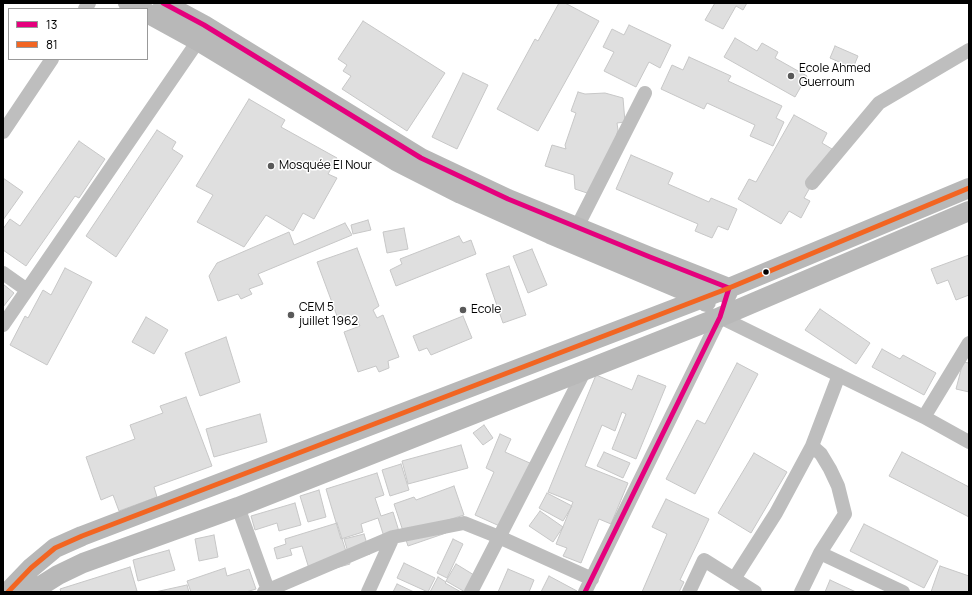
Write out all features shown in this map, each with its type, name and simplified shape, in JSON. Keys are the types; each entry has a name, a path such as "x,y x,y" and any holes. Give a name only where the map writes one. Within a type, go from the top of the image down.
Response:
{"street":[{"path":"128,3 137,8"},
{"path":"163,3 204,25 422,158 508,199 650,258 729,288"},
{"path":"148,14 198,40 396,161 454,191 557,237 702,298 720,317 924,417 969,442"},
{"path":"3,325 198,40"},
{"path":"812,183 879,103 969,50"},
{"path":"3,132 51,60"},
{"path":"577,227 645,93"},
{"path":"35,585 56,548 82,536 729,288 969,188"},
{"path":"8,592 35,585 83,562 238,507 720,317 969,211"},
{"path":"3,273 27,290"},
{"path":"585,592 720,317 729,288"},
{"path":"924,417 969,343"},
{"path":"471,592 585,370"},
{"path":"734,579 776,513 812,446 839,375"},
{"path":"801,592 820,553 845,514 838,486 830,469 821,454 812,446"},
{"path":"238,507 266,591 392,537 464,523 500,537 592,579"},
{"path":"368,592 392,537"},
{"path":"820,553 903,592"},
{"path":"689,592 704,560 755,592"}],"building":[{"path":"559,3 565,3 599,21 538,131 497,109 535,39 538,41"},
{"path":"715,3 747,3 743,10 736,6 723,29 705,20"},
{"path":"363,21 445,73 407,131 342,89 351,76 343,71 347,65 338,59"},
{"path":"629,25 671,45 660,68 649,62 636,87 604,71 614,52 603,47 612,29 624,35"},
{"path":"735,38 757,51 762,43 778,52 775,58 807,76 795,97 724,57"},
{"path":"835,46 858,56 853,68 830,58"},
{"path":"689,57 731,76 728,81 782,106 776,118 784,122 773,146 750,136 755,125 707,103 704,109 661,89 672,65 683,70"},
{"path":"463,73 488,85 457,149 432,137"},
{"path":"578,92 585,94 605,93 623,98 625,122 617,123 618,130 599,197 575,189 574,175 545,166 552,145 566,149 565,145 576,113 571,111"},
{"name":"Mosquée El Nour","path":"249,99 285,120 281,127 337,158 328,174 337,178 314,219 303,213 293,231 266,215 244,247 197,222 213,195 196,186"},
{"path":"794,115 827,133 822,143 832,149 804,198 810,201 801,218 789,211 781,224 738,199 749,179 756,182"},
{"path":"157,130 176,142 172,149 183,156 116,257 86,236"},
{"path":"79,141 105,159 79,198 75,196 26,266 3,250 3,229 10,219 20,226"},
{"path":"631,155 673,173 668,184 709,202 711,198 737,209 728,230 718,226 712,238 695,231 698,224 616,189"},
{"path":"3,178 23,192 3,220"},
{"path":"368,220 371,230 353,234 351,225"},
{"path":"345,223 352,235 258,274 263,284 249,289 252,294 241,299 238,294 218,301 209,276 217,263 289,232 294,245"},
{"path":"404,228 408,249 387,253 383,232"},
{"path":"459,236 463,243 471,240 476,254 396,286 390,270 402,264 400,259"},
{"path":"357,248 379,306 373,310 377,318 383,315 399,357 388,361 389,368 379,372 376,366 358,372 344,332 360,326 356,318 340,324 317,262"},
{"path":"532,249 547,285 528,293 513,256"},
{"path":"969,255 969,295 956,300 948,280 937,284 931,269"},
{"path":"509,266 526,315 503,323 486,274"},
{"path":"65,268 92,282 47,365 10,345 25,316 28,318 43,290 51,295"},
{"path":"3,284 14,293 3,307"},
{"path":"820,309 870,343 856,364 805,330"},
{"path":"463,316 472,338 431,355 427,348 419,351 413,336"},
{"path":"146,317 168,330 154,354 132,342"},
{"path":"226,337 240,382 200,396 185,353"},
{"path":"882,349 900,359 903,355 936,373 924,395 872,367"},
{"path":"963,362 969,363 969,392 956,389"},
{"path":"737,363 758,374 695,494 666,479 697,420 705,424"},
{"path":"596,375 632,390 638,375 666,386 636,459 612,449 626,414 622,412 615,431 602,425 585,466 628,483 611,524 599,519 581,563 563,556 567,548 556,544 573,502 548,492"},
{"path":"186,397 212,466 154,487 157,497 119,511 113,495 101,500 86,457 135,439 130,425 163,413 160,406"},
{"path":"260,414 267,442 214,457 206,429"},
{"path":"484,425 493,438 483,445 473,433"},
{"path":"500,434 511,439 505,452 532,464 504,528 475,515 494,472 486,468"},
{"path":"461,445 468,468 408,484 402,461"},
{"path":"604,452 630,463 623,478 597,466"},
{"path":"902,452 969,487 969,517 889,476"},
{"path":"754,453 787,472 751,533 718,513"},
{"path":"401,464 409,490 390,496 382,470"},
{"path":"377,473 384,495 375,498 381,516 393,512 401,538 386,543 378,518 361,524 363,532 341,539 326,489"},
{"path":"454,486 464,515 442,522 446,533 408,546 394,504 414,497 416,500"},
{"path":"319,490 326,517 308,522 300,496"},
{"path":"547,493 572,506 563,521 539,508"},
{"path":"666,499 709,519 680,580 684,582 679,592 642,592 667,534 652,527"},
{"path":"295,503 301,525 279,531 277,523 255,530 251,516"},
{"path":"540,511 563,527 553,542 529,526"},
{"path":"337,523 350,564 311,575 302,546 290,549 292,555 277,559 274,548 286,544 285,539"},
{"path":"864,524 938,561 924,588 850,551"},
{"path":"364,534 370,554 350,559 344,539"},
{"path":"214,535 218,557 199,561 195,539"},
{"path":"453,539 463,544 447,578 437,573"},
{"path":"169,550 175,570 138,581 133,560"},
{"path":"404,563 435,578 428,592 397,578"},
{"path":"456,564 474,575 465,592 446,581"},
{"path":"940,566 969,576 969,592 931,592"},
{"path":"130,567 137,591 61,592 60,589"},
{"path":"225,568 227,576 249,569 256,589 246,592 191,592 187,581"},
{"path":"508,569 534,580 529,592 498,592"},
{"path":"549,576 577,591 541,592"},
{"path":"438,577 446,582 445,583 461,592 430,592"},
{"path":"830,580 856,592 825,592"},
{"path":"397,584 414,592 393,592"},
{"path":"187,585 189,592 155,592"}],"transit line":[{"name":"13","path":"163,3 204,25 421,158 508,199 729,288 720,317 585,592"},
{"name":"81","path":"8,592 31,568 55,548 82,536 729,288 969,188"}],"place":[{"name":"Ecole Ahmed Guerroum","path":"791,76"},
{"name":"Mosquée El Nour","path":"271,166"},
{"name":"Ecole","path":"463,310"},
{"name":"CEM 5 juillet 1962","path":"291,315"}]}
